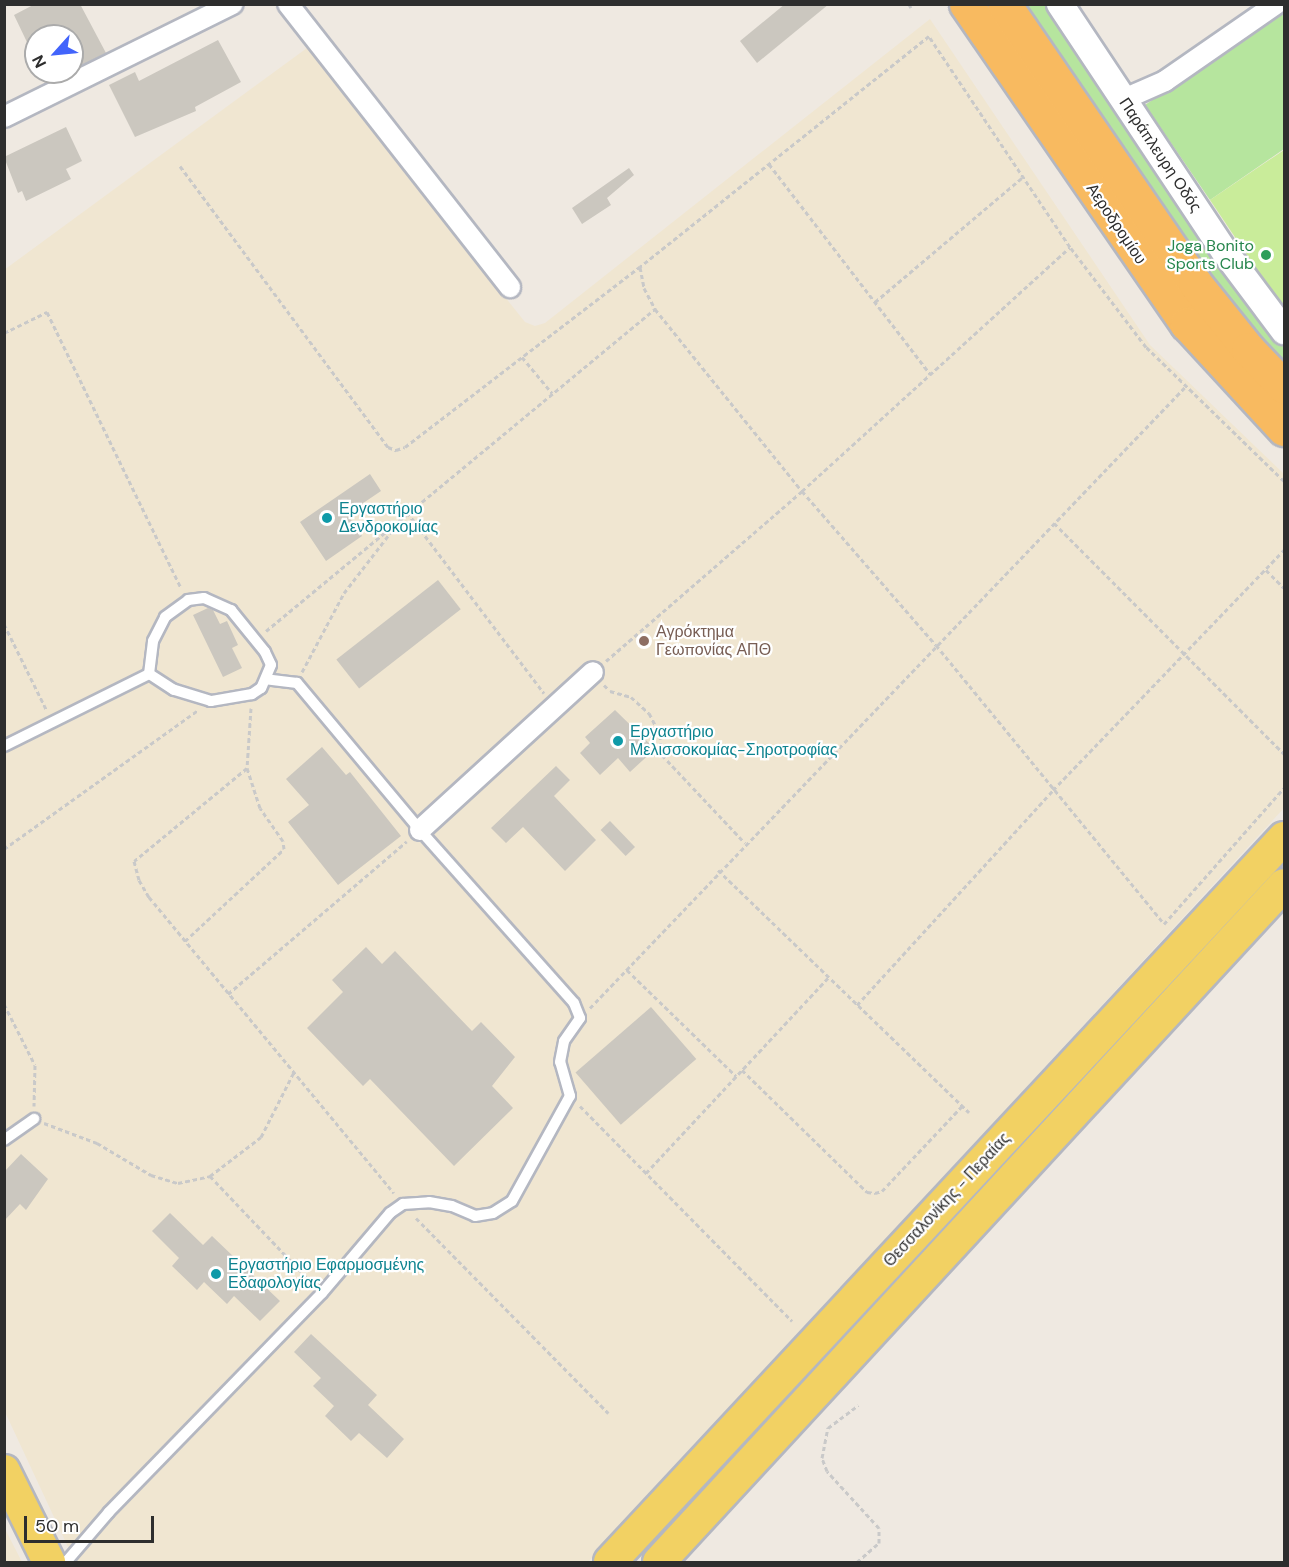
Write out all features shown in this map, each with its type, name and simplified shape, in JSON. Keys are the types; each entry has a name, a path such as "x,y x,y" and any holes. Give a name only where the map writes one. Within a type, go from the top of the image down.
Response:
{"highway":[{"name":"Αεροδρομίου","path":"966,4 1187,324 1284,429"},
{"name":"Αεροδρομίου","path":"1004,4 1195,283 1284,387"}],"main road":[{"name":"Θεσσαλονίκης - Περαίας","path":"609,1563 1284,838"},
{"name":"Θεσσαλονίκης - Περαίας","path":"659,1563 1284,885"},
{"path":"4,1471 49,1563"}],"street":[{"path":"4,117 233,4"},
{"path":"288,4 510,287"},
{"name":"Παράπλευρη Οδός","path":"1060,4 1122,100 1255,294 1284,331"},
{"path":"1122,100 1165,81 1276,4"},
{"path":"420,830 593,672"}],"lane":[{"path":"204,598 231,610 258,639 272,665 266,679 252,694 211,701 174,690 149,674 153,641 174,607 188,600 204,598"},
{"path":"4,746 149,674"},
{"path":"66,1563 109,1512 322,1293 390,1213 403,1204 452,1206 475,1216 494,1213 512,1201 570,1096 560,1062 564,1041 580,1018 574,1003 420,830 297,683 266,679"},
{"path":"4,1140 34,1119"}],"path":[{"path":"180,166 388,447 405,447 640,267 929,36 1070,247 1146,347 1284,481"},
{"path":"769,164 930,374"},
{"path":"875,302 1024,176"},
{"path":"744,843 662,755 660,735 649,713 631,697 610,691 593,672 802,490 1070,247"},
{"path":"640,267 644,288 655,309 802,490 936,645 1164,924 1284,788"},
{"path":"258,639 407,511 655,309"},
{"path":"4,333 47,312 188,600"},
{"path":"522,357 552,393"},
{"path":"580,1018 718,870 1186,386"},
{"path":"297,683 344,593 407,511"},
{"path":"407,511 554,707"},
{"path":"1054,523 1284,754"},
{"path":"857,1005 1053,790 1284,550"},
{"path":"1266,570 1284,588"},
{"path":"4,624 52,721"},
{"path":"184,941 284,849 283,841 260,808 247,768 252,694"},
{"path":"4,849 211,701"},
{"path":"247,768 134,861 149,897 403,1204 608,1413"},
{"path":"228,994 420,830"},
{"path":"718,870 969,1112"},
{"path":"627,970 736,1076"},
{"path":"646,1173 828,978"},
{"path":"4,1004 35,1065 34,1119 97,1143 151,1175 178,1183 210,1176 261,1137 294,1072"},
{"path":"742,1070 867,1192 875,1194 882,1191 962,1106"},
{"path":"570,1096 792,1321"},
{"path":"210,1176 322,1293"},
{"path":"857,1563 879,1543 879,1528 827,1471 822,1458 828,1428 858,1405"}],"shaded area":[{"name":"Αγρόκτημα Γεωπονίας ΑΠΘ","path":"930,19 1150,345 1284,474 1284,808 588,1562 75,1562 5,1412 4,270 307,48 525,322 535,326 545,323"},
{"path":"5,1529 22,1562 5,1562"}],"green space":[{"path":"1017,5 1048,5 1244,293 1284,344 1284,365 1222,297"},
{"path":"1284,9 1284,149 1210,200 1145,105"},
{"name":"Joga Bonito Sports Club","path":"1284,150 1284,310 1210,200"}],"building":[{"path":"35,4 80,4 106,53 84,64 84,24 24,24 24,36 14,15"},
{"path":"785,4 829,4 757,63 740,41"},
{"path":"218,40 241,82 195,107 196,111 135,137 109,85 135,72 139,81"},
{"path":"66,127 82,161 66,169 71,179 26,201 22,191 18,193 4,157"},
{"path":"629,168 634,175 607,198 611,205 582,224 572,208"},
{"name":"Εργαστήριο Δενδροκομίας","path":"370,474 381,491 347,514 362,536 326,561 300,522"},
{"path":"438,580 461,609 359,689 336,659"},
{"path":"208,608 213,610 220,624 227,621 238,645 232,648 242,668 223,677 193,615"},
{"name":"Εργαστήριο Μελισσοκομίας-Σηροτροφίας","path":"615,710 655,749 630,772 618,758 600,775 580,753 590,743 585,737"},
{"path":"322,747 346,775 350,772 401,836 338,885 288,822 309,805 286,779"},
{"path":"556,766 570,780 554,796 596,840 565,871 523,827 506,843 491,828"},
{"path":"610,821 635,847 626,856 601,830"},
{"path":"366,947 382,964 395,951 472,1031 481,1022 515,1057 492,1086 513,1108 454,1166 370,1079 363,1086 307,1028 343,992 332,980"},
{"path":"651,1007 696,1059 621,1125 576,1073"},
{"path":"21,1154 48,1179 26,1210 20,1204 4,1221 4,1172"},
{"name":"Εργαστήριο Εφαρμοσμένης Εδαφολογίας","path":"170,1213 203,1245 212,1236 280,1301 260,1321 234,1296 227,1304 204,1282 197,1290 172,1266 179,1258 152,1231"},
{"path":"311,1334 377,1395 368,1405 404,1439 387,1458 359,1433 351,1441 325,1416 334,1406 313,1386 321,1378 294,1352"}],"place":[{"name":"Joga Bonito Sports Club","path":"1266,255"},
{"name":"Εργαστήριο Δενδροκομίας","path":"327,518"},
{"name":"Αγρόκτημα Γεωπονίας ΑΠΘ","path":"644,641"},
{"name":"Εργαστήριο Μελισσοκομίας-Σηροτροφίας","path":"618,741"},
{"name":"Εργαστήριο Εφαρμοσμένης Εδαφολογίας","path":"216,1274"}]}
